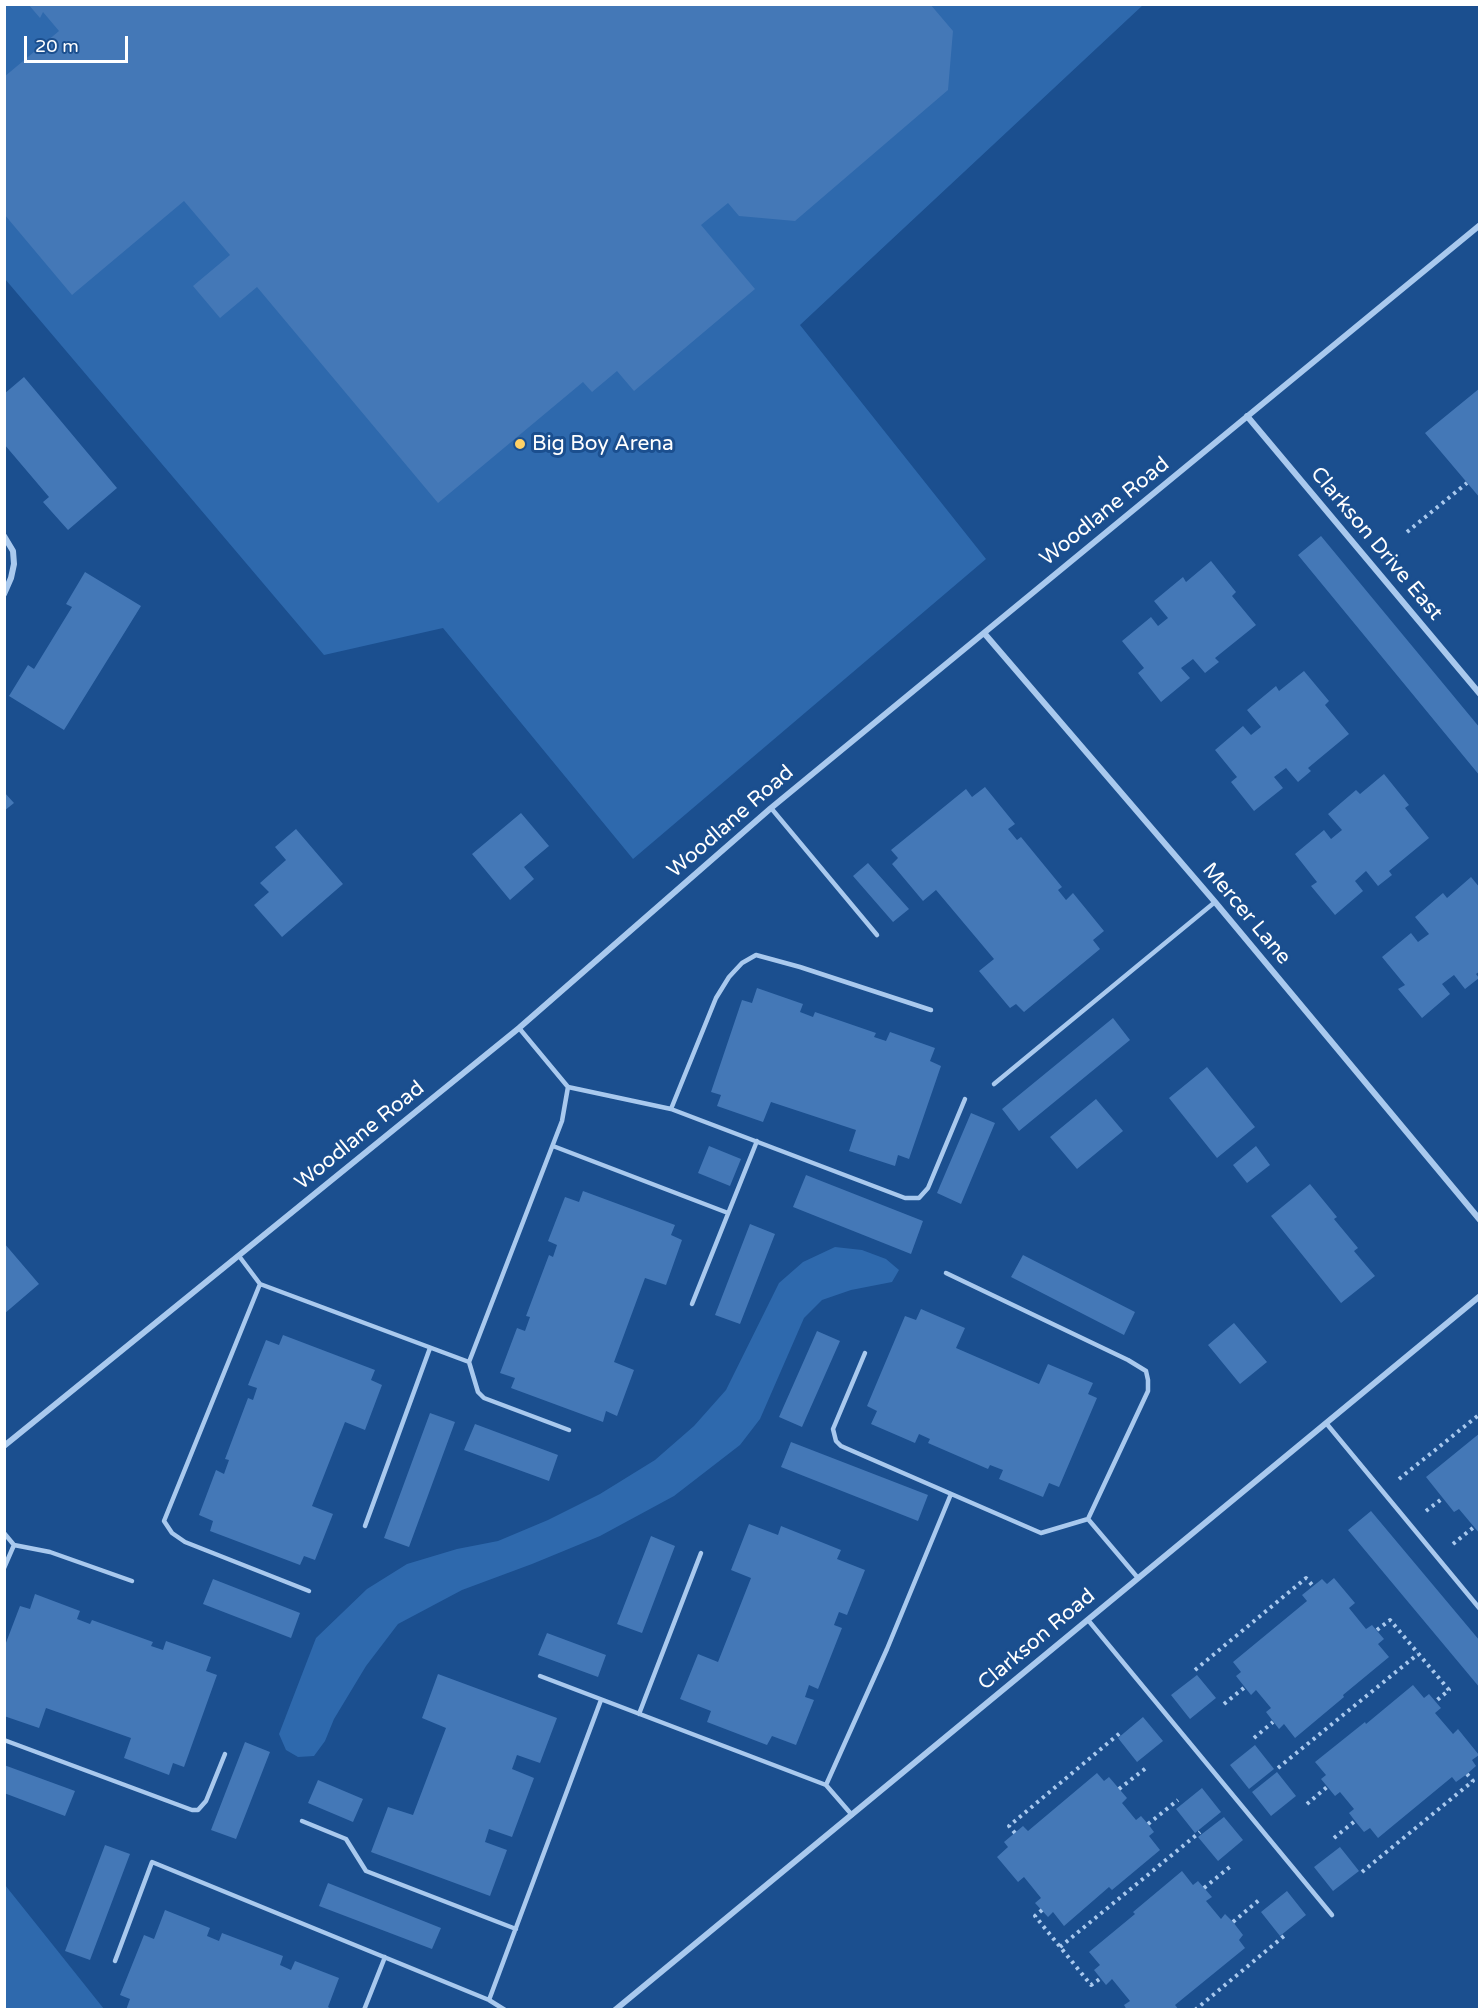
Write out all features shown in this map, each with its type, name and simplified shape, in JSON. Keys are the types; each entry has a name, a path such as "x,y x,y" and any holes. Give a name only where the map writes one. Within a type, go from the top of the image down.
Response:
{"street":[{"name":"Woodlane Road","path":"4,1446 519,1028 771,808 1479,225"},
{"name":"Clarkson Drive East","path":"1247,416 1479,694"},
{"path":"4,536 13,551 14,564 4,594"},
{"name":"Mercer Lane","path":"984,633 1215,902 1479,1220"},
{"name":"Clarkson Road","path":"615,2010 1479,1296"}],"lane":[{"path":"771,808 877,935"},
{"path":"994,1084 1215,902"},
{"path":"671,1109 716,998 729,976 742,963 756,955 931,1010"},
{"path":"519,1028 568,1087 671,1109 905,1198 919,1197 928,1188 965,1099"},
{"path":"568,1087 562,1121 469,1362 478,1392 484,1398 569,1430"},
{"path":"692,1304 758,1141"},
{"path":"553,1146 728,1213"},
{"path":"239,1256 260,1284 469,1362"},
{"path":"865,1353 832,1429 836,1441 841,1446 1041,1533 1088,1519 1148,1391 1146,1371 1128,1360 946,1273"},
{"path":"260,1284 164,1521 172,1533 185,1542 309,1591"},
{"path":"365,1526 430,1348"},
{"path":"1326,1422 1479,1609"},
{"path":"826,1785 887,1648 951,1494"},
{"path":"1088,1519 1138,1578"},
{"path":"4,1533 14,1545 50,1552 132,1581"},
{"path":"4,1568 14,1545"},
{"path":"639,1714 701,1553"},
{"path":"1088,1620 1332,1915"},
{"path":"540,1677 826,1785 852,1815"},
{"path":"489,2000 601,1700"},
{"path":"4,1740 192,1810 198,1810 206,1801 225,1754"},
{"path":"302,1821 346,1839 366,1871 516,1929"},
{"path":"115,1961 152,1862 489,2000 505,2010"},
{"path":"364,2010 385,1958"}],"path":[{"path":"1407,532 1467,483"},
{"path":"1396,1482 1479,1414"},
{"path":"1423,1513 1443,1498"},
{"path":"1450,1547 1474,1527"},
{"path":"1195,1670 1306,1578 1313,1586"},
{"path":"1377,1630 1390,1620 1449,1690 1436,1701"},
{"path":"1278,1768 1418,1654"},
{"path":"1224,1704 1245,1687"},
{"path":"1254,1738 1273,1722"},
{"path":"1015,1833 1009,1826 1120,1733"},
{"path":"1119,1789 1146,1768"},
{"path":"1362,1872 1473,1781 1467,1774"},
{"path":"1306,1804 1327,1787"},
{"path":"1148,1824 1178,1800"},
{"path":"1334,1838 1355,1821"},
{"path":"1060,1947 1200,1832"},
{"path":"1204,1888 1231,1866"},
{"path":"1233,1923 1259,1900"},
{"path":"1042,1910 1035,1916 1091,1985 1101,1978"},
{"path":"1194,2010 1284,1936"}],"shaded area":[{"name":"Big Boy Arena","path":"4,5 1143,5 800,325 986,559 633,859 443,628 324,655 5,279"},
{"path":"835,1247 862,1250 886,1259 899,1270 892,1282 851,1290 822,1300 804,1318 760,1419 740,1445 674,1496 600,1536 462,1590 398,1624 366,1666 334,1719 325,1741 314,1756 298,1757 286,1750 279,1734 316,1638 367,1589 407,1564 457,1549 498,1541 548,1520 600,1494 655,1460 694,1426 726,1390 779,1283 803,1262"},
{"path":"5,1885 104,2009 5,2009"}],"building":[{"path":"28,4 930,4 953,31 948,90 795,221 739,216 728,203 701,225 755,289 634,391 617,371 592,392 583,382 438,503 257,287 220,318 193,286 230,255 184,201 72,295 4,214 4,77 59,31 43,12 40,18"},
{"path":"24,377 117,488 68,530 43,502 49,497 4,444 4,394"},
{"path":"1480,388 1480,498 1425,433"},
{"path":"1321,536 1480,728 1480,776 1298,555"},
{"path":"1211,561 1236,592 1232,596 1256,625 1215,658 1219,662 1205,673 1193,659 1181,668 1190,678 1161,702 1138,673 1144,668 1122,641 1151,617 1158,626 1168,618 1154,601 1183,577 1186,582"},
{"path":"85,572 141,606 64,730 9,696 28,665 34,669 72,607 66,604"},
{"path":"1304,671 1329,701 1325,705 1349,734 1308,768 1311,771 1298,782 1286,768 1274,777 1283,788 1254,811 1231,782 1237,777 1215,750 1243,726 1251,735 1261,727 1247,710 1276,686 1279,691"},
{"path":"1384,774 1409,805 1405,808 1429,838 1389,871 1392,875 1378,886 1366,871 1355,881 1363,891 1335,915 1311,886 1317,882 1295,854 1324,830 1331,839 1342,830 1328,814 1356,790 1360,794"},
{"path":"985,787 1015,824 1008,829 1017,840 1021,837 1062,887 1058,890 1066,900 1073,893 1104,931 1093,940 1100,949 1024,1012 1016,1004 1010,1008 979,971 994,959 936,890 923,901 892,864 898,858 891,850 966,789 972,797"},
{"path":"4,792 14,803 4,811"},
{"path":"521,813 549,846 524,867 534,879 510,900 472,854"},
{"path":"296,829 343,884 282,937 254,905 269,892 260,883 286,860 275,847"},
{"path":"868,863 909,909 893,922 853,876"},
{"path":"1471,877 1480,888 1480,971 1476,974 1479,978 1465,989 1454,975 1442,984 1450,994 1422,1018 1398,989 1405,985 1382,957 1411,933 1418,942 1429,934 1415,917 1443,893 1447,898"},
{"path":"757,988 803,1004 800,1012 813,1017 815,1012 876,1033 874,1037 886,1041 890,1032 935,1048 930,1061 941,1066 909,1159 898,1155 895,1166 849,1151 856,1130 771,1102 763,1122 717,1106 721,1095 711,1092 742,1000 752,1003"},
{"path":"1113,1018 1130,1040 1019,1131 1002,1109"},
{"path":"1207,1067 1255,1127 1217,1158 1169,1098"},
{"path":"1096,1099 1123,1131 1077,1169 1050,1137"},
{"path":"971,1113 995,1123 961,1204 937,1193"},
{"path":"709,1146 741,1159 730,1186 698,1173"},
{"path":"1256,1146 1270,1165 1247,1183 1233,1165"},
{"path":"806,1175 923,1221 911,1254 793,1207"},
{"path":"1310,1184 1337,1217 1334,1219 1358,1248 1354,1251 1375,1276 1341,1303 1271,1216"},
{"path":"583,1191 675,1225 671,1235 682,1240 666,1285 645,1278 614,1362 634,1370 617,1416 606,1411 603,1422 511,1388 515,1378 500,1373 517,1328 525,1331 530,1317 526,1316 549,1255 553,1257 557,1245 548,1241 565,1197 579,1202"},
{"path":"750,1224 775,1234 740,1324 715,1315"},
{"path":"4,1243 39,1284 4,1314"},
{"path":"1023,1255 1135,1312 1124,1335 1011,1277"},
{"path":"921,1309 965,1328 956,1348 1039,1384 1048,1364 1093,1383 1088,1394 1097,1398 1059,1487 1049,1483 1043,1497 999,1479 1003,1470 990,1465 988,1469 928,1443 930,1439 919,1434 915,1443 871,1424 877,1411 867,1406 905,1316 916,1320"},
{"path":"1234,1323 1267,1362 1240,1384 1208,1345"},
{"path":"817,1331 840,1341 802,1427 779,1417"},
{"path":"283,1335 375,1370 371,1380 382,1385 365,1430 345,1422 312,1506 333,1514 315,1560 304,1556 300,1565 210,1531 213,1521 199,1515 216,1470 224,1474 229,1460 225,1459 248,1398 253,1400 257,1388 248,1385 266,1340 279,1345"},
{"path":"430,1413 455,1422 409,1547 384,1538"},
{"path":"475,1424 558,1455 549,1481 464,1450"},
{"path":"1480,1433 1480,1534 1459,1509 1454,1512 1426,1477"},
{"path":"791,1442 928,1495 918,1521 781,1467"},
{"path":"1371,1511 1480,1641 1480,1688 1348,1530"},
{"path":"749,1524 778,1535 781,1526 841,1550 837,1559 865,1570 847,1615 839,1612 834,1625 842,1628 818,1689 809,1685 805,1697 814,1700 796,1745 772,1736 767,1745 707,1722 711,1711 680,1699 698,1654 718,1662 751,1578 731,1570"},
{"path":"651,1536 675,1546 642,1633 617,1624"},
{"path":"1334,1578 1355,1603 1349,1608 1366,1629 1372,1625 1384,1639 1378,1644 1389,1657 1295,1738 1284,1724 1279,1729 1266,1712 1271,1708 1256,1690 1251,1695 1236,1676 1241,1672 1233,1662 1307,1601 1302,1595 1322,1579 1327,1584"},
{"path":"213,1579 300,1613 291,1638 203,1604"},
{"path":"35,1594 80,1611 77,1619 90,1624 92,1620 153,1642 151,1646 163,1650 166,1641 211,1657 206,1671 217,1675 184,1767 173,1763 169,1775 124,1758 131,1738 46,1708 39,1728 4,1716 4,1648 20,1606 30,1609"},
{"path":"547,1633 606,1655 598,1677 538,1655"},
{"path":"438,1674 557,1718 540,1763 517,1755 512,1769 534,1778 512,1837 489,1829 485,1842 507,1850 490,1896 371,1852 388,1807 413,1815 446,1728 422,1718"},
{"path":"1197,1675 1216,1698 1190,1719 1171,1695"},
{"path":"1413,1685 1424,1698 1429,1694 1441,1708 1435,1713 1453,1734 1458,1729 1479,1755 1472,1760 1476,1766 1467,1774 1456,1782 1452,1777 1378,1838 1370,1828 1364,1832 1349,1813 1354,1809 1340,1792 1335,1796 1321,1779 1326,1775 1315,1762"},
{"path":"1143,1717 1163,1741 1137,1762 1118,1738"},
{"path":"245,1742 270,1752 236,1839 211,1830"},
{"path":"1255,1745 1274,1769 1249,1789 1230,1765"},
{"path":"4,1765 75,1791 65,1816 4,1793"},
{"path":"1277,1772 1296,1796 1271,1816 1252,1792"},
{"path":"1097,1773 1104,1781 1109,1777 1127,1798 1122,1803 1136,1820 1141,1816 1148,1824 1154,1832 1149,1836 1160,1850 1112,1890 1109,1887 1064,1926 1053,1912 1048,1917 1035,1903 1041,1898 1024,1877 1018,1882 997,1857 1008,1847 1004,1842 1023,1826 1028,1831"},
{"path":"318,1780 363,1799 353,1822 308,1803"},
{"path":"1202,1788 1221,1812 1195,1833 1176,1809"},
{"path":"1224,1817 1243,1840 1218,1861 1198,1837"},
{"path":"105,1845 130,1854 90,1960 65,1951"},
{"path":"1340,1847 1359,1871 1333,1891 1314,1867"},
{"path":"1182,1871 1193,1885 1198,1881 1212,1897 1206,1901 1221,1919 1225,1914 1233,1922 1243,1935 1239,1940 1245,1948 1175,2005 1179,2010 1127,2010 1124,2005 1130,2001 1112,1979 1106,1985 1094,1970 1100,1965 1089,1952"},
{"path":"328,1883 441,1928 432,1949 319,1906"},
{"path":"1287,1891 1306,1915 1280,1936 1261,1912"},
{"path":"165,1910 210,1928 207,1936 219,1941 222,1933 283,1956 280,1965 291,1970 295,1961 339,1978 328,2007 333,2010 126,2010 130,1999 120,1995 144,1935 154,1939"}],"place":[{"name":"Big Boy Arena","path":"520,444"}]}
